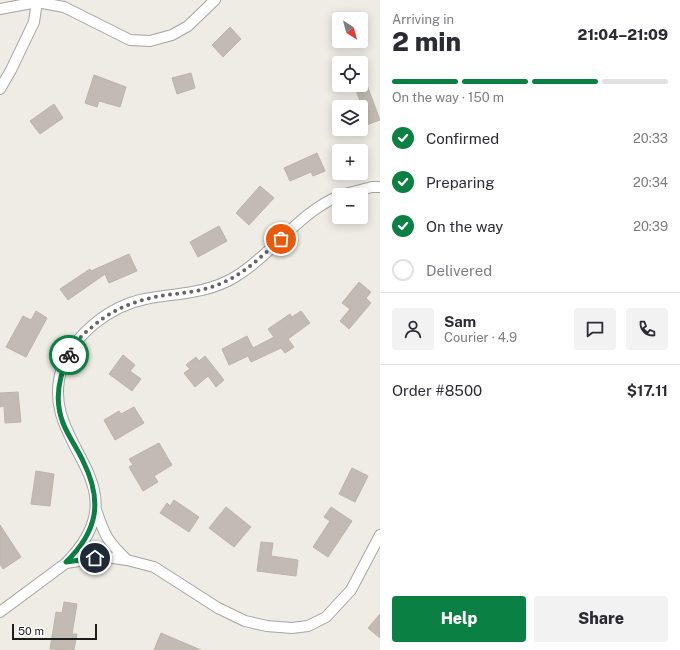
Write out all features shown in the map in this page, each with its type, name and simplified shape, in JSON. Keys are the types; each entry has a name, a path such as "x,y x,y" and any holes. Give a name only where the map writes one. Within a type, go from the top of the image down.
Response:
{"street":[{"path":"0,9 37,2 64,7 130,40 150,41 172,35 188,26 215,0"},
{"path":"0,89 11,70 34,22 37,2"},
{"path":"368,188 380,187"},
{"path":"127,560 109,542 104,534 96,510 95,492 91,477 66,429 60,413 60,379 62,368 72,346 101,319 116,310 143,300 203,290 234,278 259,259 303,219 324,202 332,198"},
{"path":"0,612 66,562 84,543 92,528 96,510"},
{"path":"66,562 106,557 127,560 154,567 218,608 246,621 267,626 292,628 308,626 318,622 337,607 351,590 380,535"}],"building":[{"path":"230,27 241,39 223,57 212,45"},
{"path":"191,73 195,88 177,94 172,78"},
{"path":"94,75 126,87 120,107 99,101 97,107 85,103"},
{"path":"368,88 380,120 368,124 368,100 360,100 357,92 368,92"},
{"path":"54,104 63,118 40,134 30,121"},
{"path":"317,153 325,171 313,176 311,172 290,181 284,168"},
{"path":"260,186 274,198 249,225 236,213"},
{"path":"219,226 227,241 198,257 190,242"},
{"path":"129,254 137,271 109,283 105,274 68,300 60,289 90,269 91,271"},
{"path":"359,282 371,292 366,298 371,303 349,329 340,321 350,309 342,303"},
{"path":"36,311 47,318 26,357 6,347 23,316 31,320"},
{"path":"301,311 310,323 288,339 294,347 285,353 281,348 251,362 248,356 229,365 222,349 247,336 253,348 274,337 268,329 290,314 292,317"},
{"path":"123,355 135,365 130,371 141,379 132,391 109,374"},
{"path":"205,356 224,380 216,387 208,376 195,387 184,373 190,369 186,365 196,357 199,361"},
{"path":"18,392 21,422 5,423 4,406 0,407 0,393"},
{"path":"134,407 144,423 115,440 104,420 119,411 121,414"},
{"path":"159,443 172,465 154,476 158,482 143,491 129,467 133,465 129,459"},
{"path":"352,468 368,476 355,502 339,494"},
{"path":"36,471 54,474 50,506 31,504"},
{"path":"174,500 199,517 189,532 160,513 167,503 170,506"},
{"path":"226,507 251,527 234,547 209,528"},
{"path":"331,507 352,521 328,557 313,547 330,521 324,517"},
{"path":"0,525 21,557 3,569 0,564"},
{"path":"261,542 273,543 271,556 298,560 296,576 257,571"},
{"path":"64,602 77,604 72,634 77,634 74,650 50,649 56,612 62,613"},
{"path":"380,614 380,638 368,628"},
{"path":"161,633 201,650 154,650"}],"way so far":[{"path":"69,355 72,346 82,336 101,319 116,310 143,300 203,290 234,278 259,259 281,239"}],"route":[{"path":"69,355 62,368 59,385 60,413 69,436 91,477 95,492 96,510 92,528 84,543 66,562 95,558"}]}
